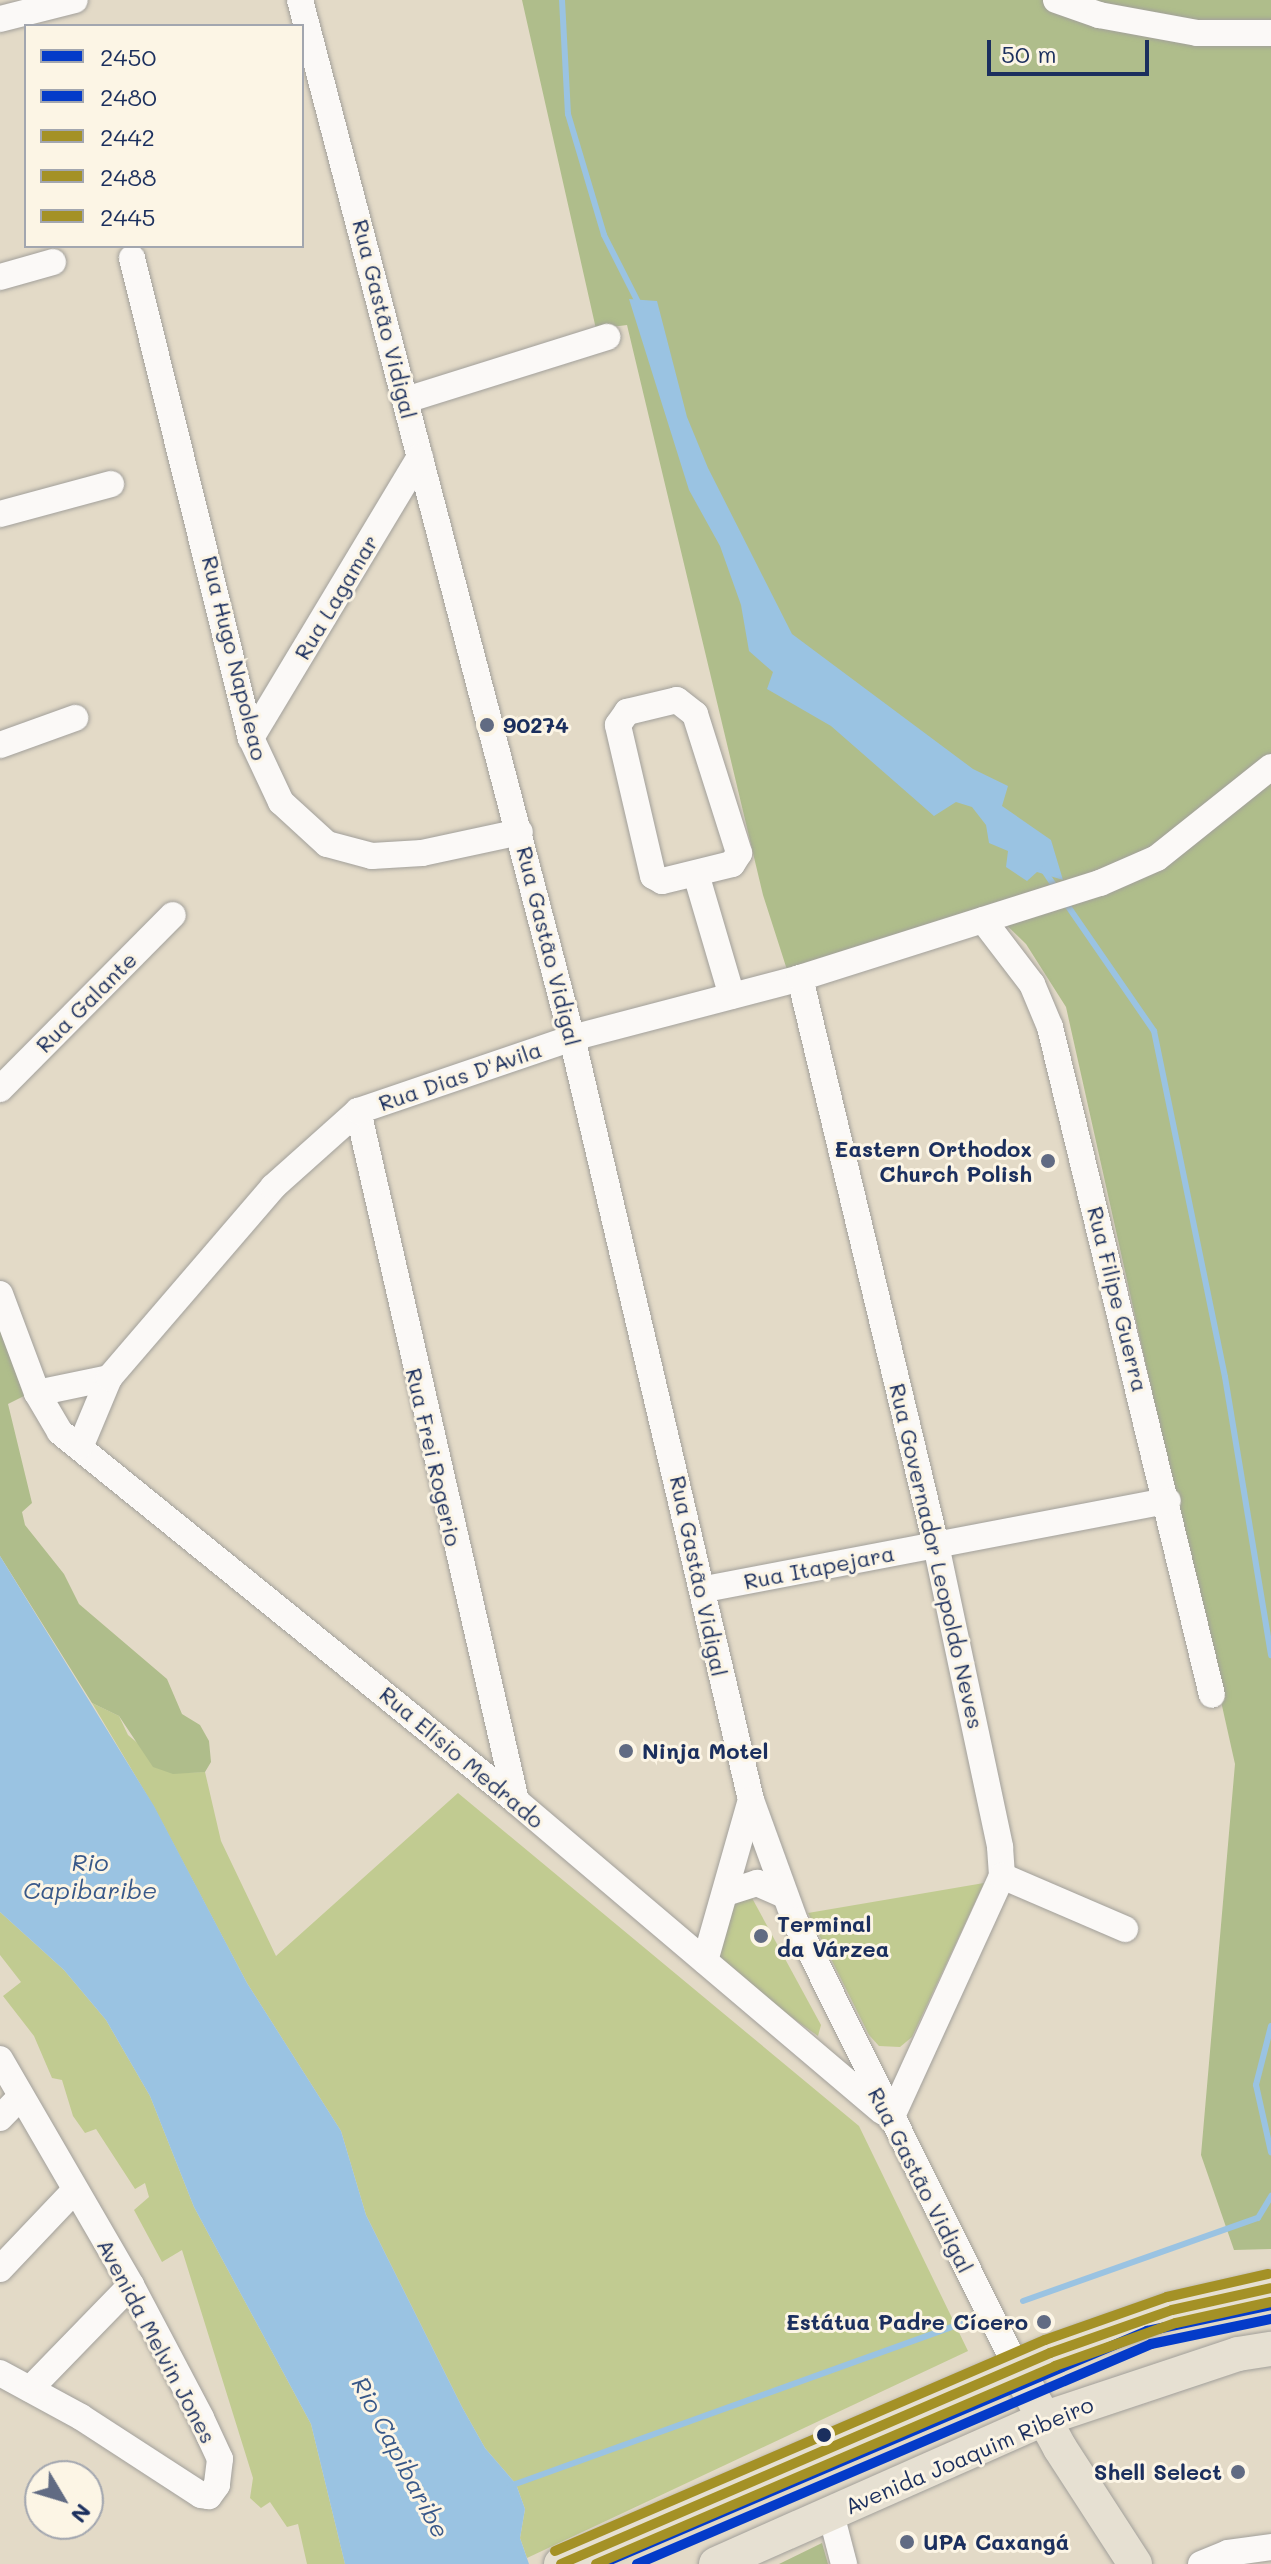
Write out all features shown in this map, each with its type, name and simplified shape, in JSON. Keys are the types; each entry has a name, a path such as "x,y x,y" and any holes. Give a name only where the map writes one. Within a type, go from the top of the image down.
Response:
{"main road":[{"path":"561,2564 1016,2367 1172,2310 1271,2288"},
{"name":"Avenida Joaquim Ribeiro","path":"716,2564 1043,2419 1238,2354 1271,2349"},
{"name":"Rua Gastão Vidigal","path":"1016,2367 1043,2419 1135,2564"}],"street":[{"path":"0,19 75,0"},
{"name":"Rua Gastão Vidigal","path":"300,0 572,1038 705,1589 751,1800 784,1895 891,2119 1016,2367"},
{"path":"1056,0 1099,15 1197,33 1271,33"},
{"name":"Rua Hugo Napoleao","path":"132,258 251,738 268,782 308,832 348,853 397,858 520,832"},
{"path":"0,277 53,262"},
{"path":"406,400 607,337"},
{"name":"Rua Lagamar","path":"251,738 420,457"},
{"path":"0,514 111,484"},
{"path":"677,700 695,714 739,849 732,864 696,874 662,881 653,876 619,730 627,712 677,700"},
{"path":"0,745 75,718"},
{"name":"Rua Dias D'Avila","path":"81,1445 109,1378 273,1187 358,1111 572,1038 800,978 1100,883 1157,858 1271,767"},
{"path":"696,874 732,996"},
{"name":"Rua Galante","path":"0,1089 173,915"},
{"name":"Rua Filipe Guerra","path":"983,920 1032,984 1050,1027 1168,1501 1212,1695"},
{"name":"Rua Governador Leopoldo Neves","path":"800,978 936,1545 994,1805 1002,1876"},
{"name":"Rua Frei Rogerio","path":"358,1111 516,1801"},
{"name":"Rua Elísio Medrado","path":"0,1294 37,1393 60,1432 81,1445 516,1801 891,2119"},
{"path":"37,1393 109,1378"},
{"name":"Rua Itapejara","path":"705,1589 1168,1501"},
{"path":"705,1961 751,1800"},
{"path":"891,2119 1002,1876 1125,1929"},
{"path":"726,1893 757,1883 784,1895"},
{"name":"Avenida Melvin Jones","path":"0,2059 73,2192 131,2285 220,2459 221,2471 211,2495 201,2495 0,2373"},
{"path":"0,2118 21,2096"},
{"path":"0,2269 73,2192"},
{"path":"30,2389 131,2285"},
{"path":"818,2520 844,2564"},
{"path":"1201,2564 1228,2553 1271,2547"}],"green space":[{"path":"522,0 1271,0 1271,2249 1234,2250 1201,2155 1235,1764 1066,1007 1026,944 989,908 789,976 763,895 627,325 596,329"},
{"path":"0,1327 24,1396 8,1404 32,1503 22,1512 25,1525 64,1574 79,1604 167,1679 182,1714 200,1725 209,1741 211,1762 205,1772 173,1774 153,1767 119,1716 92,1703 0,1556"},
{"path":"92,1703 119,1716 128,1735 173,1773 205,1772 221,1841 276,1956 458,1793 859,2126 968,2351 527,2558 520,2538 525,2509 516,2484 485,2448 462,2407 366,2215 341,2131 247,1983 154,1807"},
{"path":"984,1883 912,2037 900,2047 879,2046 869,2035 808,1913"},
{"path":"752,1898 821,2025 818,2036 718,1965 728,1905"},
{"path":"0,1912 64,1970 106,2020 150,2096 194,2207 311,2424 345,2564 307,2564 298,2524 287,2527 270,2502 261,2508 250,2498 253,2478 182,2250 162,2262 134,2210 149,2197 145,2183 135,2189 96,2129 85,2133 73,2116 62,2080 52,2078 34,2036 3,1996 21,1982 0,1955"},
{"path":"822,2543 828,2564 779,2564"}],"water":[{"path":"629,299 657,301 687,417 708,468 792,634 973,769 1008,786 1002,806 1051,840 1063,880 1037,872 1027,881 1006,867 1008,851 989,843 986,825 972,807 956,802 934,816 831,726 767,689 773,672 749,651 741,605 720,546 689,490"},
{"name":"Rio Capibaribe","path":"0,1556 154,1806 247,1983 341,2131 366,2215 462,2407 485,2448 516,2484 525,2509 520,2538 529,2564 345,2564 311,2424 194,2207 150,2096 106,2020 64,1970 0,1912"}],"waterway":[{"path":"562,0 568,114 604,235 640,306"},
{"path":"1043,869 1057,890"},
{"path":"1065,902 1154,1031 1225,1377 1271,1655"},
{"path":"1271,2026 1256,2085 1271,2152"},
{"path":"1023,2301 1258,2218 1271,2196"},
{"path":"510,2486 970,2320"}],"transit line":[{"name":"2445","path":"555,2551 1045,2340 1167,2297 1268,2274"},
{"name":"2442","path":"561,2564 1050,2353 1172,2310 1271,2288"},
{"name":"2488","path":"596,2564 1055,2366 1176,2323 1271,2302"},
{"name":"2450","path":"601,2564 1147,2331 1271,2305"},
{"name":"2480","path":"637,2564 1151,2344 1271,2319"}],"place":[{"name":"90274","path":"487,725"},
{"name":"Eastern Orthodox Church Polish","path":"1048,1161"},
{"name":"Ninja Motel","path":"626,1751"},
{"name":"Terminal da Várzea","path":"761,1936"},
{"name":"Estátua Padre Cícero","path":"1044,2322"},
{"name":"Shell Select","path":"1238,2472"},
{"name":"UPA Caxangá","path":"907,2542"}]}
